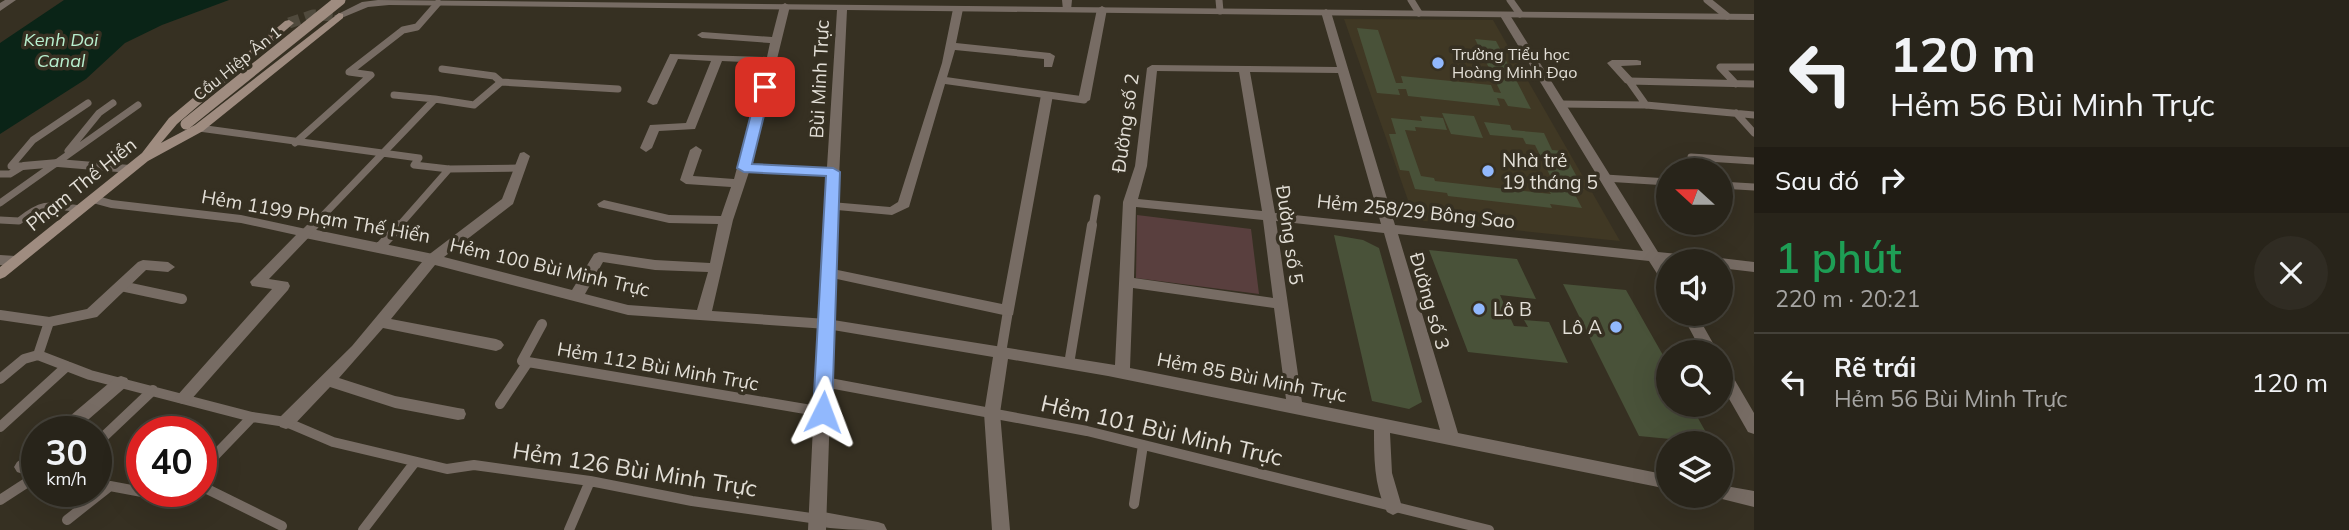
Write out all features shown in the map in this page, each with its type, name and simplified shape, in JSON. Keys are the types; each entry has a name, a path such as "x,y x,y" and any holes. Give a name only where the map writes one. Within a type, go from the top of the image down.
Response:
{"main road":[{"name":"Cầu Hiệp Ân 1","path":"186,124 340,0"},
{"path":"143,158 200,128 339,16"},
{"path":"143,158 173,121 289,23"},
{"name":"Phạm Thế Hiển","path":"0,274 186,124"}],"street":[{"path":"0,8 11,0"},
{"path":"339,16 366,4 635,2 958,9 1067,4 1102,9 1219,5 1326,12 1754,17"},
{"path":"703,315 726,220 744,168 785,6"},
{"name":"Bùi Minh Trực","path":"817,525 833,172 852,6"},
{"path":"831,206 892,211 904,204 942,80 958,9"},
{"path":"1084,100 1102,9"},
{"name":"Đường số 3","path":"1326,12 1451,438"},
{"path":"1504,14 1656,259"},
{"path":"702,35 776,40"},
{"path":"951,47 1050,56 1048,65"},
{"path":"653,102 674,56 771,60"},
{"path":"646,149 654,128 691,126 718,58"},
{"path":"1629,81 1612,62 1637,63"},
{"name":"Đường số 2","path":"1122,373 1130,202 1141,166 1152,68 1343,70"},
{"name":"Đường số 5","path":"1244,69 1269,216 1295,407"},
{"path":"828,273 1009,310 1047,95"},
{"path":"696,150 686,180 739,183"},
{"name":"Hẻm 1199 Phạm Thế Hiển","path":"432,259 508,201 522,162"},
{"path":"23,166 58,163 130,169"},
{"path":"744,168 833,172"},
{"name":"Hẻm 1199 Phạm Thế Hiển","path":"94,199 111,204 241,219 306,233"},
{"name":"Hẻm 258/29 Bông Sao","path":"1130,202 1654,256"},
{"path":"604,204 669,219 726,220"},
{"path":"183,398 283,286 257,282 306,233"},
{"path":"576,296 599,257 655,265 716,268"},
{"path":"286,422 380,322 432,259"},
{"name":"Hẻm 100 Bùi Minh Trực","path":"432,259 628,310 827,324"},
{"path":"49,322 92,313 144,265 168,267"},
{"path":"1733,265 1754,267"},
{"path":"1127,282 1281,304"},
{"path":"380,322 496,345"},
{"name":"Hẻm 85 Bùi Minh Trực","path":"827,324 1122,373 1656,480"},
{"path":"1001,353 992,413 1002,530"},
{"path":"327,380 395,402 458,414"},
{"path":"82,416 121,382"},
{"path":"1733,391 1754,427"},
{"path":"1382,425 1383,473 1393,507"},
{"path":"1733,495 1754,499"},
{"path":"817,525 878,530"}],"lane":[{"path":"1411,0 1419,13"},
{"path":"1510,0 1520,14"},
{"path":"1707,0 1727,16"},
{"path":"295,143 371,75 349,72 402,30 417,27 438,3"},
{"path":"1735,84 1720,67 1754,66"},
{"path":"442,69 494,76 501,82 618,89"},
{"path":"942,80 1084,100"},
{"path":"1629,81 1646,105"},
{"path":"1629,81 1754,84"},
{"path":"394,95 474,105 501,82"},
{"path":"306,233 435,99"},
{"path":"23,166 11,166 33,140 88,103"},
{"path":"58,163 100,113 113,103"},
{"path":"1560,104 1646,105 1754,115"},
{"path":"0,203 138,105"},
{"path":"1736,113 1754,133"},
{"path":"200,128 419,158 414,165 449,169 522,162"},
{"path":"1692,157 1754,161"},
{"path":"0,174 10,174 23,166"},
{"path":"379,248 449,169"},
{"path":"1605,178 1656,181"},
{"path":"1733,186 1754,187"},
{"path":"1069,364 1097,198"},
{"path":"0,220 19,221 37,207 46,204 81,209"},
{"name":"Hẻm 1199 Phạm Thế Hiển","path":"306,233 432,259"},
{"path":"0,260 15,261"},
{"path":"121,286 182,299"},
{"path":"1001,353 1009,310"},
{"path":"0,315 49,322 38,355 24,359 0,379"},
{"name":"Hẻm 112 Bùi Minh Trực","path":"542,324 522,360 823,412"},
{"name":"Hẻm 126 Bùi Minh Trực","path":"38,355 121,382 252,417 286,422 333,442 446,469 474,465 590,481 817,525"},
{"name":"Hẻm 112 Bùi Minh Trực","path":"500,404 528,362"},
{"path":"0,426 67,366"},
{"name":"Hẻm 101 Bùi Minh Trực","path":"824,382 992,413 1143,445 1489,530"},
{"path":"112,429 153,390"},
{"path":"217,453 252,417"},
{"path":"1134,505 1143,445"},
{"path":"363,530 415,462"},
{"path":"0,500 21,480"},
{"path":"569,530 590,481"},
{"path":"67,520 110,486 126,489"},
{"path":"217,494 282,526"}],"shaded area":[{"path":"1344,19 1493,20 1620,241 1415,220"},
{"path":"1137,215 1251,229 1259,294 1136,278"}],"water":[{"name":"Kenh Doi Canal","path":"64,0 229,0 162,25 125,43 86,79 0,134 0,43"}],"building":[{"path":"1357,28 1378,30 1396,83 1403,83 1401,76 1491,85 1494,92 1501,93 1475,39 1496,41 1531,109 1508,106 1504,99 1497,98 1500,106 1408,96 1406,89 1398,89 1400,95 1377,93"},
{"path":"1442,113 1474,116 1483,138 1451,134"},
{"path":"1420,116 1443,118 1447,130 1415,127 1416,131 1405,130 1421,176 1434,178 1435,181 1551,194 1549,191 1558,192 1535,145 1526,144 1523,138 1490,135 1484,122 1510,125 1512,130 1544,133 1552,150 1563,151 1584,190 1572,189 1582,208 1550,204 1552,208 1448,196 1447,193 1415,189 1409,171 1400,170 1389,134 1396,134 1391,118 1422,121"},
{"path":"1334,235 1363,240 1379,248 1422,402 1409,409 1372,401"},
{"name":"Lô B","path":"1429,250 1517,259 1536,299 1500,295 1514,326 1528,327 1524,320 1549,322 1568,363 1468,352"},
{"name":"Lô A","path":"1563,284 1626,290 1656,343 1656,417 1697,417 1705,431 1656,431 1656,438 1639,436"}],"tunnel":[{"path":"289,23 313,15 339,16"}],"place":[{"name":"Trường Tiểu học Hoàng Minh Đạo","path":"1438,63"},
{"name":"Nhà trẻ 19 tháng 5","path":"1488,171"},
{"name":"Lô B","path":"1479,309"},
{"name":"Lô A","path":"1616,327"}],"route":[{"path":"765,87 744,168 833,172 823,412"}]}
